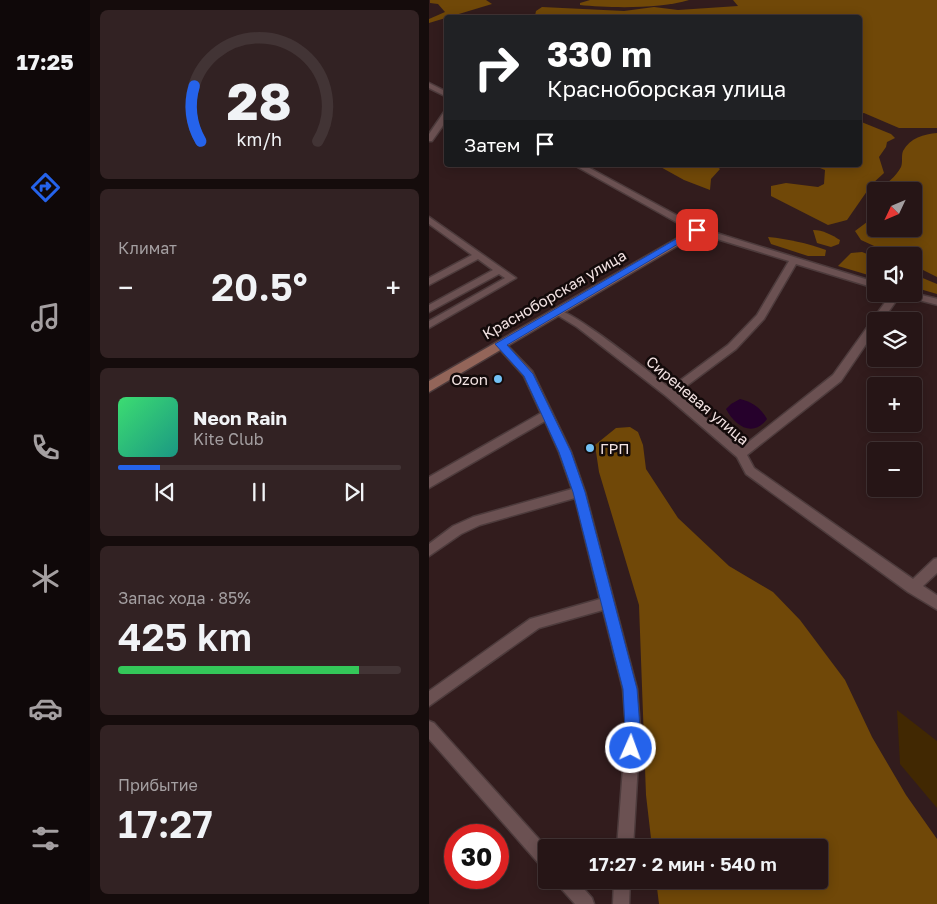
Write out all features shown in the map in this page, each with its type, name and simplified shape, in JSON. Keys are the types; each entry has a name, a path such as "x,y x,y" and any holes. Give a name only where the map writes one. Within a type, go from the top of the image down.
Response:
{"street":[{"path":"429,85 444,93"},
{"path":"429,139 444,118"},
{"path":"582,167 697,230 867,283"},
{"path":"430,222 511,278 431,320"},
{"name":"Красноборская улица","path":"429,388 697,230"},
{"path":"429,282 479,255"},
{"path":"670,393 732,347 761,317 794,260"},
{"path":"429,270 438,277"},
{"path":"429,310 500,270"},
{"path":"922,298 937,302"},
{"name":"Сиреневая улица","path":"557,311 580,325 670,393 741,454 750,471 937,604"},
{"path":"741,454 837,378 867,336"},
{"path":"501,344 528,374 565,452 579,492 630,689 632,718 625,839"},
{"path":"429,483 547,414"},
{"path":"429,551 457,530 477,521 579,492"},
{"path":"913,588 937,563"},
{"path":"429,699 517,634 535,623 607,603"},
{"path":"429,728 538,850"},
{"path":"573,889 586,904"},
{"path":"621,904 622,889"}],"shaded area":[{"path":"430,0 486,0 492,4 456,15 444,15 444,18 429,23 429,19 445,12 438,4 430,3"},
{"path":"590,0 689,0 650,6 605,7 580,5 580,3"},
{"path":"733,0 937,0 937,128 899,128 862,113 862,15 535,15 536,11 542,7 624,11 654,7 678,10 738,6"},
{"path":"862,122 891,134 895,138 887,142 879,157 884,173 874,182 867,182 867,191 847,220 828,225 771,196 771,186 786,183 818,187 824,184 825,170 818,167 862,167"},
{"path":"938,133 937,277 922,270 922,247 876,247 861,240 855,231 867,222 867,238 922,237 922,182 889,182 899,171 902,165 903,151 909,143 927,134"},
{"path":"661,167 718,167 720,169 711,179 710,190 684,180"},
{"path":"813,230 834,236 840,240 839,244 831,247 817,243"},
{"path":"768,237 804,243 826,250 825,256 808,256 771,244"},
{"path":"862,252 867,254 867,275 838,266 851,253"},
{"path":"922,278 937,284 937,294 922,290"},
{"path":"740,399 756,406 762,412 767,419 762,425 750,429 739,425 734,420 726,409"},
{"path":"630,427 638,432 643,445 646,469 678,518 729,566 773,592 800,620 845,680 872,737 906,795 937,839 937,904 659,904 657,889 828,889 828,839 651,839 646,795 639,605 599,472 595,445 616,428"},
{"path":"897,710 937,741 937,808 900,764"}],"place":[{"name":"Ozon","path":"498,379"},
{"name":"ГРП","path":"590,448"}],"route":[{"path":"631,748 633,728 630,689 579,492 565,452 528,374 501,344 697,230"}]}
